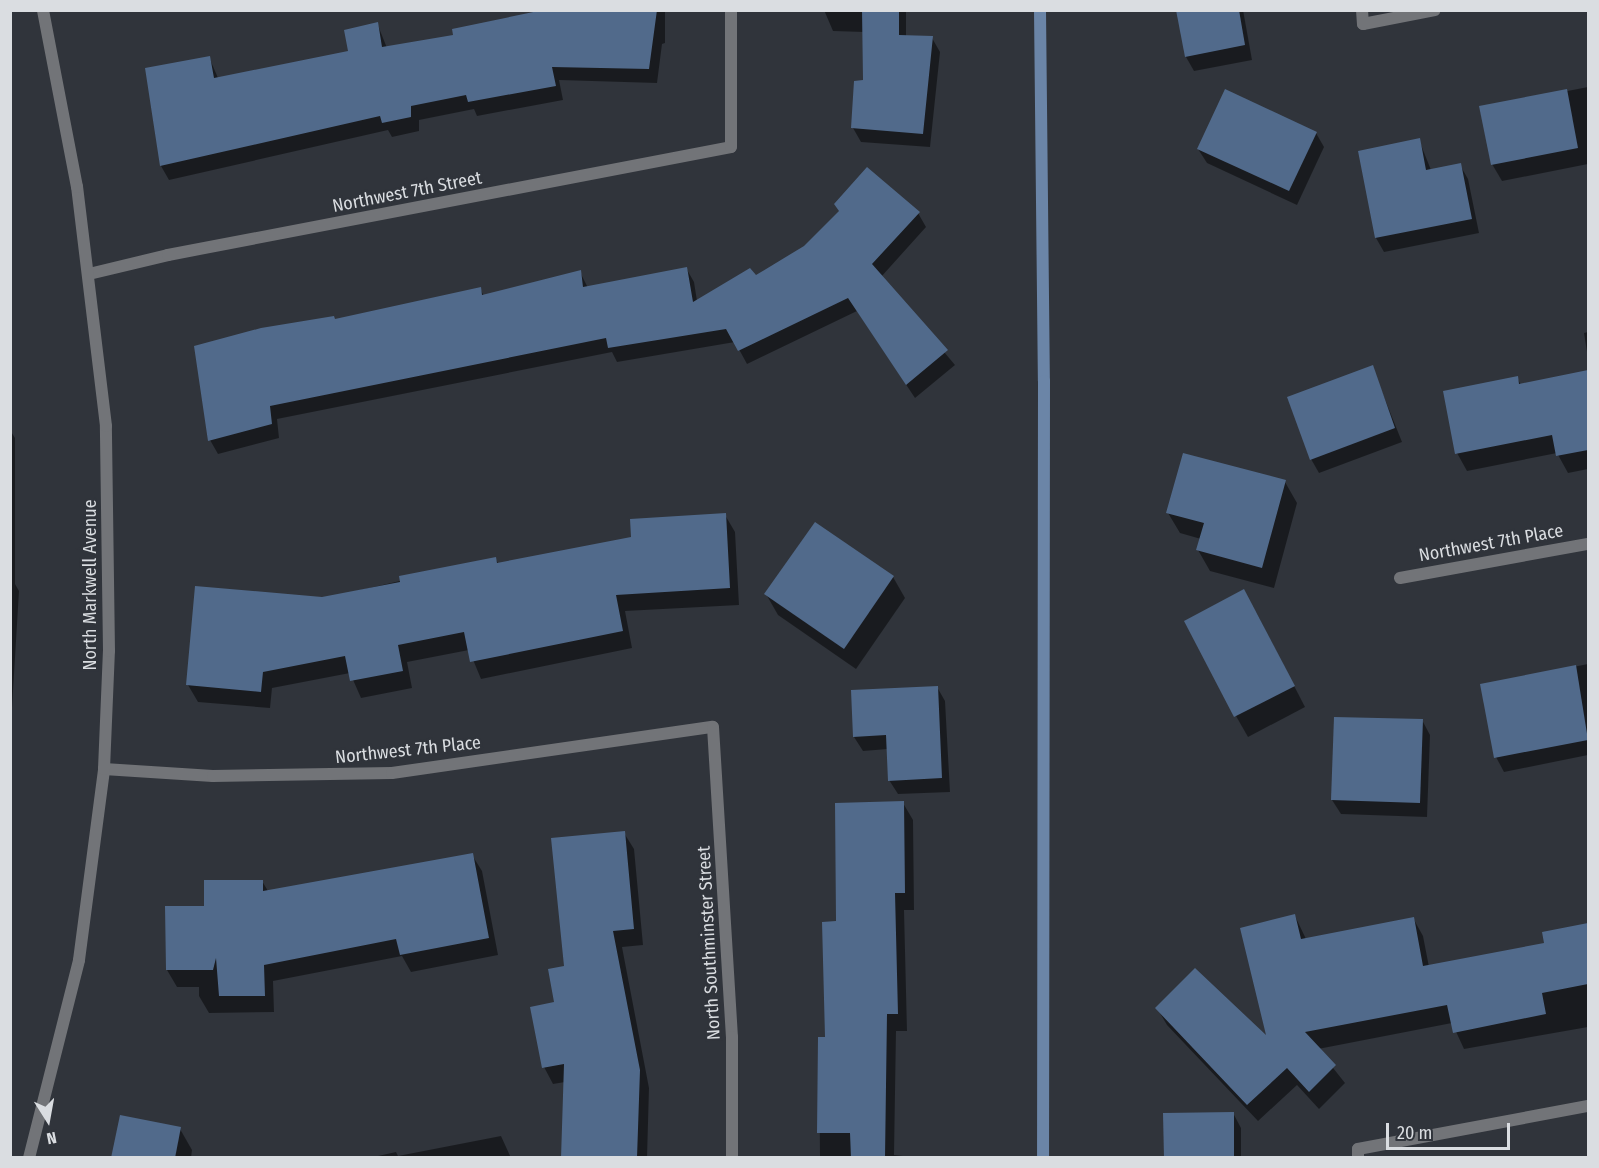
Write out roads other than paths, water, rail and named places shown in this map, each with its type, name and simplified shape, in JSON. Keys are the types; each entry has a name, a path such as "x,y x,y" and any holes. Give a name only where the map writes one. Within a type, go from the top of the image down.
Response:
{"street":[{"name":"North Markwell Avenue","path":"29,1158 79,960 104,769 109,523 106,426 89,274 43,10"},
{"name":"Northwest 7th Street","path":"89,274 168,255 731,147 731,10"},
{"path":"1362,10 1363,24 1435,10"},
{"name":"Northwest 7th Place","path":"1400,578 1588,544"},
{"name":"Northwest 7th Place","path":"104,769 213,776 393,773 713,727"},
{"name":"North Southminster Street","path":"713,727 732,1037 732,1158"},
{"path":"1358,1153 1588,1106"}],"waterway":[{"path":"1040,10 1044,381 1043,1158"}]}
